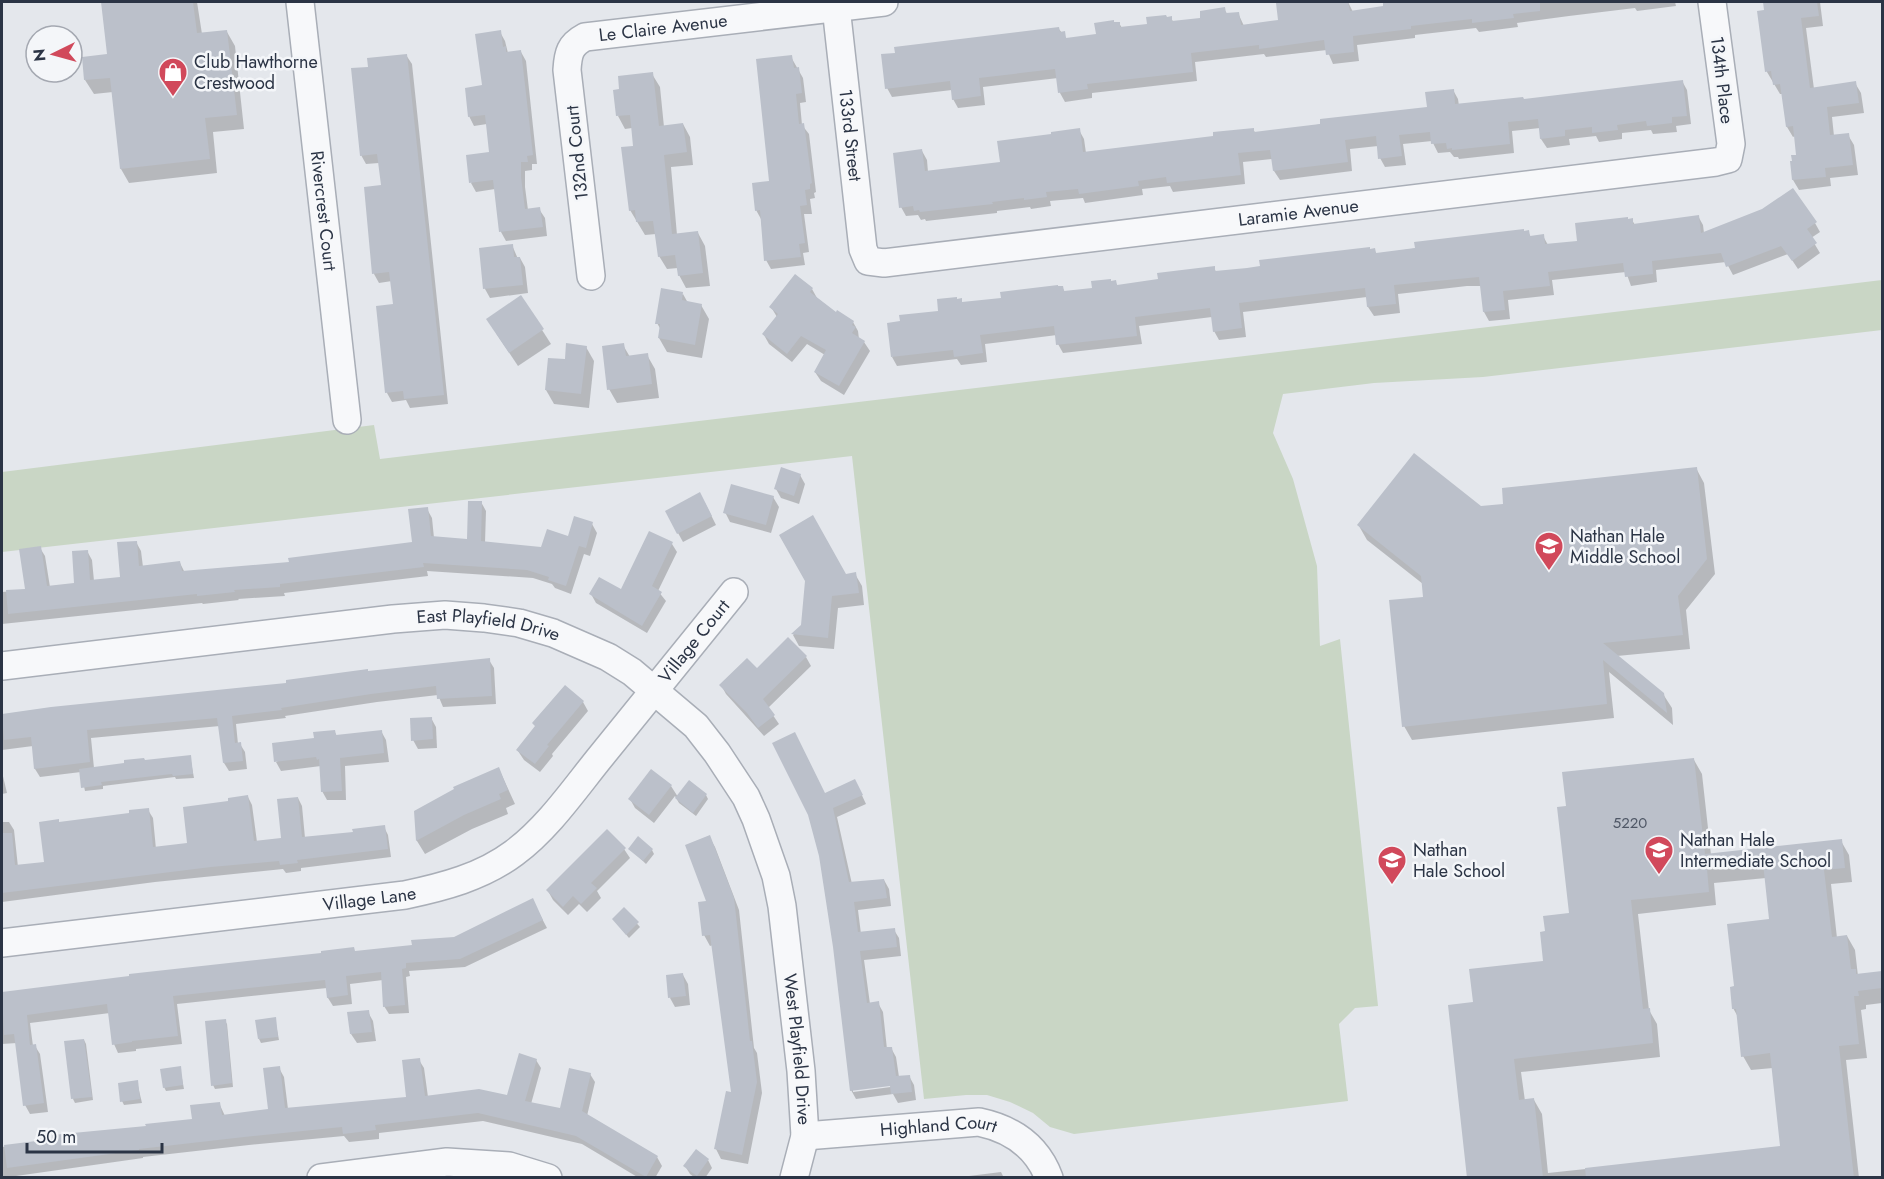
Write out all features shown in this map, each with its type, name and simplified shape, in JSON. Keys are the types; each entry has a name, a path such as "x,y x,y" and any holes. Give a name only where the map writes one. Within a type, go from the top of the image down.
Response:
{"street":[{"name":"Rivercrest Court","path":"300,2 347,420"},
{"name":"Le Claire Avenue","path":"585,37 884,2"},
{"name":"134th Place","path":"1712,2 1731,144 1728,159"},
{"name":"133rd Street","path":"836,7 862,249 868,261"},
{"name":"132nd Court","path":"585,37 573,44 568,56 567,70 591,276"},
{"name":"Laramie Avenue","path":"868,261 884,263 1728,159"},
{"name":"Village Court","path":"655,690 734,592"},
{"name":"East Playfield Drive","path":"2,666 445,615 519,623 553,633 608,657 655,690 696,726 717,753 746,797 767,848 776,876 788,956"},
{"name":"Village Lane","path":"2,943 405,895 467,879 515,853 553,816 655,690"},
{"name":"West Playfield Drive","path":"788,956 801,1071 805,1136 794,1178"},
{"name":"Highland Court","path":"805,1136 979,1122 1002,1129 1031,1147 1042,1162 1049,1178"},
{"path":"321,1178 447,1162 509,1166 549,1178"}],"green space":[{"path":"1882,280 1882,330 1483,377 1374,383 1283,394 1273,433 1293,479 1317,566 1320,646 1340,639 1378,1006 1355,1008 1339,1024 1348,1101 1074,1134 1050,1127 1033,1113 1010,1102 987,1095 924,1099 852,456 2,552 2,472 374,425 380,459"}],"building":[{"name":"Club Hawthorne Crestwood","path":"101,2 193,2 197,33 227,30 237,115 205,118 210,159 120,169 110,78 84,80 84,57 107,54"},
{"path":"1348,2 1350,11 1383,6 1383,2 1540,2 1540,11 1513,14 1514,18 1472,23 1472,19 1353,36 1354,52 1326,55 1324,40 1259,49 1259,45 1191,53 1193,72 1087,84 1088,89 1058,93 1055,69 979,78 981,96 952,100 950,81 885,89 881,54 895,53 894,47 1059,27 1060,32 1065,31 1066,38 1096,34 1094,23 1114,20 1114,22 1120,22 1120,27 1147,24 1146,17 1166,15 1167,17 1172,16 1172,21 1200,18 1200,11 1225,7 1226,13 1239,12 1241,25 1278,20 1276,3"},
{"path":"1763,2 1817,2 1819,16 1801,18 1810,88 1856,81 1859,103 1827,107 1830,135 1849,133 1853,165 1825,168 1826,177 1792,180 1790,161 1792,161 1791,155 1796,155 1793,126 1786,127 1780,84 1773,85 1771,71 1765,72 1757,11 1764,10"},
{"path":"501,30 503,47 506,46 506,52 521,50 533,155 527,156 528,162 521,162 521,177 525,209 540,207 543,227 499,232 493,180 469,183 466,155 489,152 485,115 468,117 465,88 482,85 475,34"},
{"path":"407,54 444,395 404,399 403,391 385,393 376,306 393,304 389,272 372,274 364,187 381,185 377,154 360,156 351,68 368,67 367,58"},
{"path":"792,55 794,68 799,67 802,93 796,94 799,124 804,123 812,183 810,189 805,190 807,205 800,206 805,243 799,244 801,257 764,261 760,210 755,211 752,183 769,181 756,59"},
{"path":"653,72 659,126 683,123 687,152 664,155 672,234 698,231 703,273 678,276 675,255 658,257 653,221 636,222 635,210 629,211 621,147 633,146 630,115 616,116 613,90 619,89 618,76"},
{"path":"1683,80 1687,116 1672,117 1672,123 1647,126 1646,121 1617,125 1618,130 1592,133 1592,127 1565,130 1565,136 1540,139 1538,119 1508,122 1510,144 1452,150 1452,148 1447,149 1446,143 1431,144 1430,132 1399,135 1402,156 1378,159 1376,136 1345,140 1348,162 1273,171 1270,150 1238,153 1241,175 1167,183 1166,177 1138,181 1139,186 1079,194 1078,189 1046,192 1047,197 920,212 919,210 914,211 913,206 899,208 893,153 922,149 925,171 1000,162 997,141 1080,128 1083,152 1213,136 1213,132 1254,128 1254,132 1320,124 1320,119 1427,107 1425,92 1454,89 1455,104 1523,97 1524,99"},
{"path":"1793,188 1817,222 1807,229 1817,243 1792,261 1781,246 1726,267 1721,253 1652,261 1653,274 1625,277 1623,263 1548,272 1550,286 1503,291 1505,310 1483,312 1479,277 1394,285 1396,304 1367,307 1365,288 1239,303 1242,328 1213,332 1210,308 1135,317 1137,336 1056,345 1054,326 980,335 983,353 954,357 953,350 891,357 887,323 900,321 899,315 938,311 937,299 957,297 957,299 962,298 962,302 1001,298 1000,292 1058,285 1063,286 1064,291 1092,288 1091,281 1111,279 1111,281 1116,280 1117,285 1158,279 1157,273 1215,266 1215,271 1247,268 1260,266 1259,260 1370,247 1370,249 1375,248 1376,253 1415,248 1414,242 1524,229 1524,231 1529,230 1530,236 1544,234 1545,244 1577,241 1575,223 1628,217 1628,219 1633,218 1633,224 1699,215 1701,233 1762,209"},
{"path":"513,244 514,257 520,257 523,285 483,289 479,248"},
{"path":"795,274 813,288 810,292 836,312 837,310 854,321 852,325 856,327 852,333 865,341 839,386 814,372 826,350 801,336 787,354 762,334 778,314 769,307"},
{"path":"661,288 683,292 682,300 702,304 695,345 658,338 660,324 655,324"},
{"path":"521,295 544,329 509,353 486,319"},
{"path":"566,343 587,346 581,394 545,390 548,358 565,359"},
{"path":"624,343 626,356 648,353 652,384 607,390 602,346"},
{"path":"1414,453 1481,506 1503,504 1502,488 1697,467 1707,559 1678,596 1683,635 1603,643 1664,693 1667,713 1603,660 1607,704 1402,727 1389,600 1423,597 1421,576 1357,525"},
{"path":"781,467 801,474 794,496 774,489"},
{"path":"731,484 774,496 766,525 723,513"},
{"path":"700,492 712,516 677,534 665,511"},
{"path":"468,501 482,501 481,541 541,547 547,529 568,536 574,516 593,522 586,548 579,546 566,586 548,580 549,577 527,570 423,563 424,567 280,584 280,587 8,614 6,590 25,589 19,549 41,546 47,586 74,583 72,551 88,550 90,580 120,577 117,542 137,541 139,566 180,561 182,571 289,562 288,558 412,542 408,509 428,507 431,536 467,539"},
{"path":"813,515 846,574 856,572 859,593 832,596 828,638 791,634 801,625 805,581 779,535"},
{"path":"649,531 673,542 652,586 662,592 642,626 589,594 599,577 621,589"},
{"path":"788,637 807,656 763,699 775,715 758,728 747,713 719,685 747,658 757,668"},
{"path":"490,658 492,696 437,699 436,686 232,716 235,743 241,742 243,761 223,763 217,718 87,730 90,762 34,769 31,737 4,740 2,714 286,683 286,680 368,669 368,671"},
{"path":"565,685 584,701 547,745 549,746 535,764 516,750 535,726 532,723"},
{"path":"432,717 433,739 411,741 410,718"},
{"path":"335,730 336,735 382,730 384,753 340,758 342,791 321,792 319,759 317,760 316,757 274,762 272,743 314,738 313,732"},
{"path":"795,732 825,793 855,779 863,795 833,808 849,882 884,879 887,898 854,902 858,932 895,928 897,947 860,951 867,1003 879,1001 884,1047 892,1047 896,1076 910,1075 912,1092 891,1094 890,1086 850,1091 833,947 819,856 808,815 772,743"},
{"path":"191,755 193,774 173,776 172,774 101,782 102,785 81,788 79,769 124,763 124,760"},
{"path":"1694,758 1705,854 1842,839 1845,868 1824,870 1832,937 1847,935 1851,969 1856,969 1856,974 1882,971 1882,988 1858,991 1859,996 1854,996 1859,1044 1839,1046 1854,1178 1586,1178 1585,1168 1780,1146 1770,1053 1741,1057 1736,1009 1732,1009 1730,987 1734,986 1727,924 1769,919 1763,863 1707,869 1709,892 1631,900 1643,1009 1650,1008 1653,1043 1514,1059 1519,1100 1534,1098 1543,1178 1467,1178 1448,1005 1473,1002 1469,969 1543,961 1540,932 1545,931 1543,916 1569,913 1557,807 1566,806 1562,772"},
{"path":"499,767 508,790 499,794 501,799 464,815 416,841 414,811 454,789 453,787"},
{"path":"651,769 672,785 649,815 628,799"},
{"path":"689,780 707,794 693,813 675,798"},
{"path":"248,795 254,841 281,838 277,799 298,797 302,837 353,832 352,829 385,825 388,849 297,860 298,863 280,865 279,861 211,867 2,893 2,833 12,833 15,865 44,862 39,822 59,819 59,822 129,813 129,810 149,808 153,847 187,843 183,807 228,801 228,798"},
{"path":"607,829 626,848 591,883 597,888 581,904 573,896 563,907 546,890"},
{"path":"710,835 734,898 750,1041 752,1041 757,1082 742,1155 714,1149 726,1091 731,1092 710,935 702,936 698,902 706,901 685,845"},
{"path":"638,836 653,849 643,861 628,849"},
{"path":"533,898 543,920 460,959 406,963 406,968 402,969 405,1005 383,1007 381,972 346,976 348,995 327,998 325,980 173,996 178,1036 112,1045 107,1004 27,1015 30,1045 36,1044 44,1103 23,1106 14,1034 4,1035 2,992 354,947 355,951 412,945 411,940 454,937"},
{"path":"624,907 639,922 626,935 612,919"},
{"path":"683,973 686,996 668,998 666,975"},
{"path":"369,1010 372,1032 350,1034 347,1012"},
{"path":"276,1017 278,1037 258,1039 255,1020"},
{"path":"226,1019 232,1083 211,1086 205,1021"},
{"path":"84,1039 92,1097 71,1099 64,1041"},
{"path":"519,1053 537,1059 525,1101 560,1108 569,1068 591,1073 582,1111 658,1156 646,1177 576,1136 478,1113 375,1125 376,1130 343,1134 342,1127 139,1149 7,1168 4,1145 52,1139 52,1135 192,1119 190,1105 220,1102 222,1115 268,1109 263,1068 280,1066 285,1108 406,1097 402,1060 420,1058 425,1096 479,1089 507,1095"},
{"path":"181,1066 183,1085 163,1088 160,1069"},
{"path":"138,1080 140,1099 120,1102 118,1083"},
{"path":"696,1149 709,1159 697,1176 683,1166"}],"place":[{"name":"Club Hawthorne Crestwood","path":"173,98"},
{"name":"Nathan Hale Middle School","path":"1549,572"},
{"name":"Nathan Hale Intermediate School","path":"1659,876"},
{"name":"Nathan Hale School","path":"1392,886"}]}
